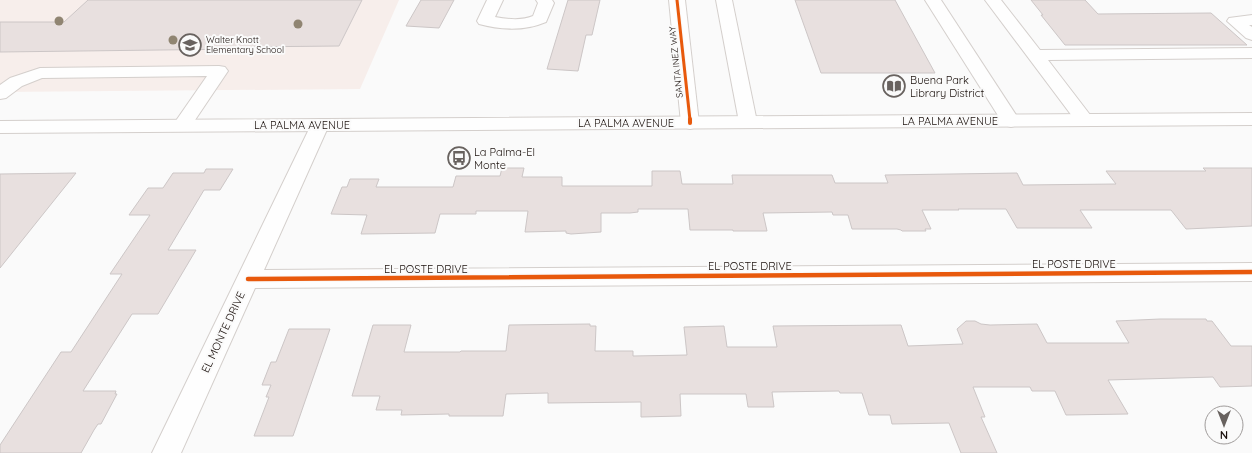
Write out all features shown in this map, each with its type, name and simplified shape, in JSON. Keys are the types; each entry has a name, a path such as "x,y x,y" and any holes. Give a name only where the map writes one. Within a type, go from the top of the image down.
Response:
{"street":[{"path":"495,0 485,21 507,24 531,24 540,19 546,3 544,0"},
{"name":"SANTA INEZ WAY","path":"677,0 690,122"},
{"path":"724,0 748,122"},
{"path":"933,0 1011,120"},
{"path":"993,0 1085,120"},
{"path":"1252,20 1235,21 1252,34"},
{"path":"1035,55 1252,54"},
{"path":"0,94 16,82 40,73 219,71 182,125"},
{"name":"LA PALMA AVENUE","path":"0,127 1252,119"},
{"name":"EL MONTE DRIVE","path":"166,453 320,124"},
{"name":"EL POSTE DRIVE","path":"248,279 1252,272"}],"shaded area":[{"name":"Walter Knott Elementary School","path":"0,0 399,0 360,89 0,92"}],"building":[{"path":"88,0 362,0 339,46 242,47 240,49 0,52 0,22 64,22"},
{"path":"421,0 454,0 439,28 406,26"},
{"path":"568,0 600,0 592,35 586,35 578,71 547,69"},
{"path":"795,0 895,0 935,73 821,73"},
{"path":"1031,0 1085,0 1098,14 1211,13 1247,45 1065,45"},
{"path":"502,168 524,168 522,177 562,177 562,186 652,186 652,171 680,171 682,184 733,184 732,175 832,175 835,183 888,183 885,175 1017,173 1023,185 1116,184 1106,171 1206,171 1203,168 1252,168 1252,226 1186,229 1171,210 1080,210 1092,228 1017,228 1006,209 958,209 959,210 922,210 931,229 925,229 926,231 902,231 897,229 852,229 848,215 833,215 832,212 763,213 767,231 690,230 688,209 638,209 638,212 630,213 601,213 601,232 571,234 566,233 566,231 525,232 528,211 476,211 476,214 440,214 435,233 361,234 367,215 331,214 342,187 347,187 350,179 379,179 376,187 453,187 456,176 500,176"},
{"path":"206,169 233,169 220,190 204,190 168,250 196,250 158,314 132,314 83,391 116,391 115,394 117,394 101,424 98,424 81,453 0,453 0,445 61,352 71,352 122,274 110,274 150,215 129,215 148,188 163,188 173,173 204,173"},
{"path":"76,173 0,268 0,174"},
{"path":"1206,319 1207,321 1212,321 1231,346 1252,346 1252,386 1220,387 1213,377 1108,380 1128,414 1066,415 1055,391 1032,391 1030,387 973,387 985,417 981,417 997,453 961,453 949,423 892,424 890,415 869,415 862,393 840,393 839,391 772,392 774,407 748,407 746,394 680,394 681,416 641,417 641,402 548,403 548,393 506,394 503,416 449,416 449,414 401,415 402,410 376,410 380,396 352,396 373,325 411,325 404,352 460,352 506,351 509,325 590,324 590,326 596,326 595,351 633,351 633,356 687,355 684,327 724,326 727,347 777,347 773,326 901,325 908,346 963,344 957,329 966,321 975,321 981,324 990,325 1037,324 1047,343 1129,343 1116,321"},
{"path":"289,329 330,329 293,436 254,436 269,397 266,397 271,385 262,385 271,362 276,362"}],"cycle path":[{"path":"677,0 690,123"},
{"path":"248,279 1252,272"}],"place":[{"name":"Walter Knott Elementary School","path":"190,45"},
{"name":"Buena Park Library District","path":"894,86"},
{"name":"La Palma-El Monte","path":"459,158"}]}
